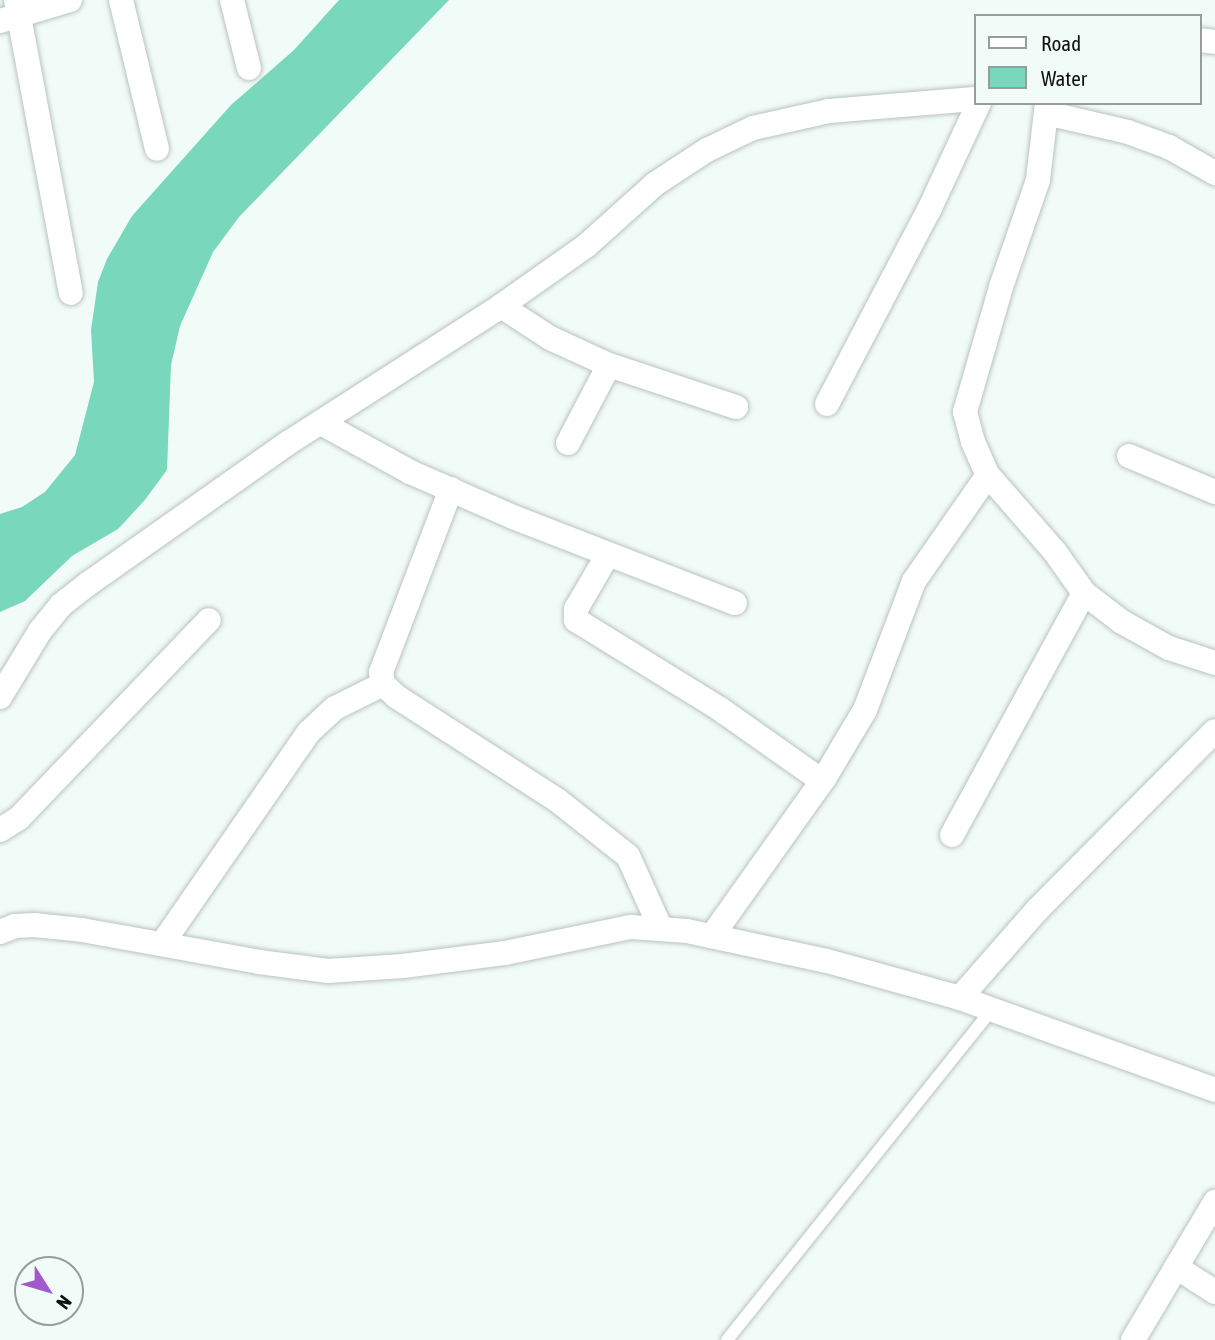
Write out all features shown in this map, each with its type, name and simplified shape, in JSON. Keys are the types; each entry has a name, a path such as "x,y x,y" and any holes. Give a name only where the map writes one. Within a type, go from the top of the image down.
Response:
{"street":[{"path":"70,0 12,12 71,293"},
{"path":"121,0 157,149"},
{"path":"232,0 249,68"},
{"path":"0,697 40,631 61,605 321,423 501,306 586,246 655,184 707,150 753,128 829,111 974,99"},
{"path":"827,404 929,210 978,105"},
{"path":"1215,173 1169,147 1047,108 1038,180 1000,287 965,412 973,442 988,475 1055,552 1084,593 1122,622 1168,648 1215,663"},
{"path":"501,306 550,338 610,365 736,407"},
{"path":"568,443 610,365"},
{"path":"321,423 410,472 607,556 735,603"},
{"path":"1129,456 1215,492"},
{"path":"712,936 822,781 865,710 914,581 988,475"},
{"path":"451,489 381,671 383,684 397,697 557,800 628,856 661,929"},
{"path":"607,556 576,608 576,620 720,709 822,781"},
{"path":"952,835 1084,593"},
{"path":"0,830 19,818 209,621"},
{"path":"162,944 309,732 335,708 383,684"},
{"path":"960,998 1037,910 1215,731"},
{"path":"0,932 34,925 328,971 403,966 505,953 631,927 661,929 712,936 827,961 960,998 1215,1090"},
{"path":"1133,1340 1215,1202"},
{"path":"1176,1267 1215,1292"}],"lane":[{"path":"727,1340 993,1008"}],"water":[{"path":"339,0 449,0 239,217 213,252 180,326 171,365 167,470 144,501 118,529 72,556 25,601 0,612 0,514 22,507 45,492 75,455 94,382 91,330 98,282 107,259 132,216 231,105 294,50"}]}
